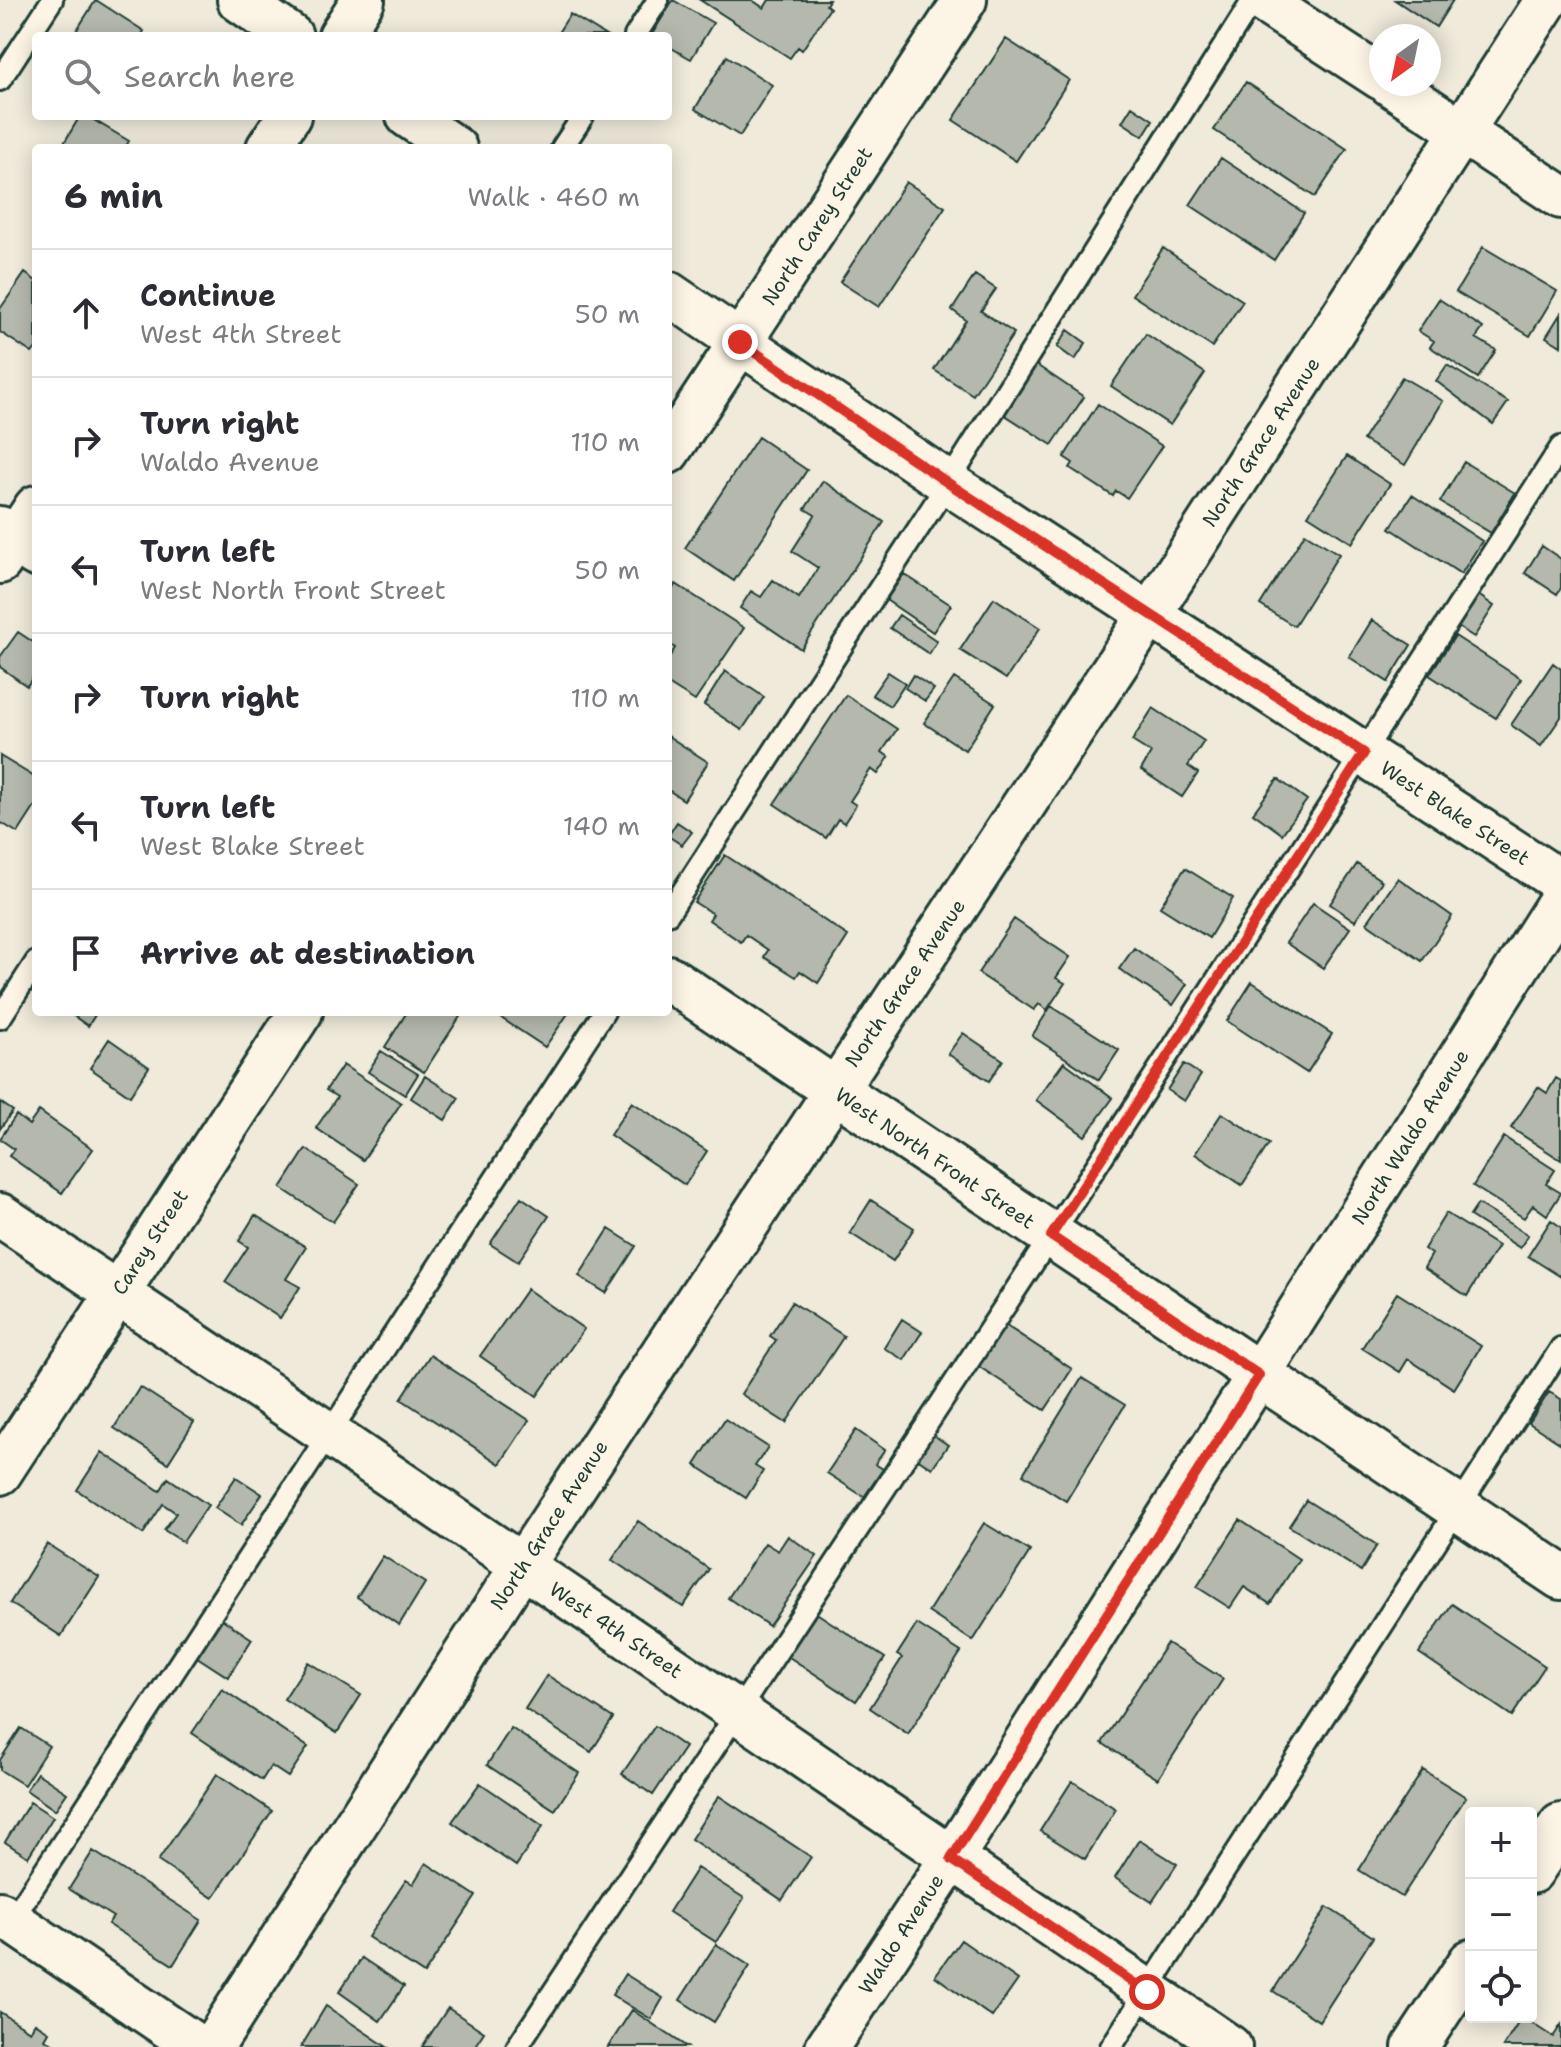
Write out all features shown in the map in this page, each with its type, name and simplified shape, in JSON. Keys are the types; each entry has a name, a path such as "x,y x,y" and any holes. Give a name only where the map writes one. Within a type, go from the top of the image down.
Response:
{"street":[{"path":"239,0 285,32"},
{"path":"343,32 363,0"},
{"name":"North Carey Street","path":"672,446 965,0"},
{"path":"1261,0 1369,70"},
{"name":"North Grace Avenue","path":"212,2047 522,1566 1151,612 1547,0"},
{"path":"1408,96 1561,197"},
{"path":"271,144 286,120"},
{"path":"414,120 449,144"},
{"name":"West Blake Street","path":"672,296 948,483 1151,612 1561,882"},
{"name":"North Waldo Avenue","path":"1259,1375 1561,899"},
{"name":"West North Front Street","path":"672,981 1561,1577"},
{"name":"Carey Street","path":"0,1473 298,1016"},
{"name":"West 4th Street","path":"0,1215 329,1434 1230,2047"},
{"name":"Waldo Avenue","path":"827,2047 951,1859 1259,1375"},
{"path":"1537,1862 1561,1826"},
{"path":"4,1924 198,2047"},
{"path":"1415,2047 1465,1971"}],"lane":[{"path":"0,80 52,0"},
{"path":"638,32 658,0"},
{"path":"672,908 948,483 1253,0"},
{"path":"565,144 580,120"},
{"path":"517,2047 1051,1236 1561,447"},
{"path":"0,1018 32,968"},
{"path":"4,1924 601,1016"},
{"path":"1111,2047 1561,1348"}],"building":[{"path":"96,0 144,31 143,32 76,32"},
{"path":"673,0 713,23 691,59 672,48 672,32 653,32"},
{"path":"700,0 752,0 764,8 769,0 829,0 826,5 830,8 802,50 798,47 790,58"},
{"path":"1395,0 1453,0 1438,24 1431,24"},
{"path":"570,14 599,32 559,32"},
{"path":"1006,39 1069,80 1016,161 953,120"},
{"path":"727,56 772,85 740,136 695,109"},
{"path":"1246,82 1347,149 1315,197 1214,130"},
{"path":"1132,106 1153,120 1143,136 1122,122"},
{"path":"78,120 94,120 129,141 127,144 63,144"},
{"path":"1221,158 1304,213 1274,260 1190,205"},
{"path":"906,182 945,207 879,307 840,282"},
{"path":"1483,247 1557,291 1530,336 1456,292"},
{"path":"1163,248 1243,301 1212,347 1132,295"},
{"path":"25,273 32,278 32,353 0,332 0,309"},
{"path":"975,275 996,289 981,311 1014,333 973,395 934,370 966,320 952,310"},
{"path":"1439,299 1483,328 1476,338 1496,350 1478,378 1430,347 1434,341 1418,331"},
{"path":"1561,313 1561,346 1546,337"},
{"path":"1068,330 1086,343 1075,360 1057,347"},
{"path":"1146,334 1205,373 1170,425 1111,386"},
{"path":"1035,364 1084,397 1052,445 1002,413"},
{"path":"1447,365 1508,402 1493,424 1436,381"},
{"path":"1402,377 1443,401 1405,465 1363,440"},
{"path":"1098,404 1162,446 1127,498 1116,491 1113,496 1070,468 1073,463 1064,457"},
{"path":"758,437 807,470 734,581 685,548"},
{"path":"1347,456 1390,484 1352,543 1308,515"},
{"path":"1464,462 1515,493 1491,533 1440,502"},
{"path":"823,481 884,522 801,649 740,608 751,591 761,597 773,580 799,598 818,568 792,551 815,515 805,509"},
{"path":"1412,495 1482,541 1461,574 1390,528"},
{"path":"1305,533 1339,554 1294,626 1260,605"},
{"path":"1542,546 1561,559 1561,588 1557,594 1525,573"},
{"path":"904,574 951,605 933,632 886,600"},
{"path":"676,584 744,628 695,701 672,687 672,653 675,648 672,646 672,590"},
{"path":"1477,594 1494,606 1474,637 1456,626"},
{"path":"994,598 1040,628 1006,679 960,650"},
{"path":"899,615 937,641 929,654 890,628"},
{"path":"1372,620 1411,645 1388,682 1349,657"},
{"path":"18,632 32,641 32,678 27,686 0,667 0,657"},
{"path":"1455,636 1521,679 1496,718 1429,675"},
{"path":"1553,663 1561,669 1561,717 1541,746 1511,725"},
{"path":"725,671 764,697 742,730 704,705"},
{"path":"888,672 905,683 890,706 872,695"},
{"path":"913,675 934,689 925,701 905,688"},
{"path":"954,678 995,704 965,750 924,723"},
{"path":"846,695 897,729 882,752 889,757 878,774 871,769 850,801 856,805 844,823 838,819 826,838 774,804"},
{"path":"1153,708 1204,741 1188,766 1198,773 1182,797 1141,770 1151,753 1132,741"},
{"path":"672,739 708,762 684,800 672,792"},
{"path":"0,756 32,776 32,811 18,833 0,822"},
{"path":"1278,779 1307,800 1282,834 1253,813"},
{"path":"677,822 692,832 682,845 672,839 672,830"},
{"path":"725,855 848,936 818,983 800,971 796,977 764,957 768,950 746,935 741,942 709,920 713,914 694,902"},
{"path":"1357,864 1382,881 1355,921 1330,904"},
{"path":"1185,868 1233,898 1209,938 1160,907"},
{"path":"1398,878 1452,916 1422,961 1367,923"},
{"path":"1313,903 1350,928 1323,968 1286,943"},
{"path":"1014,919 1070,957 1056,978 1065,983 1047,1010 1039,1004 1034,1010 978,973"},
{"path":"1134,948 1187,984 1173,1005 1119,969"},
{"path":"1252,982 1332,1034 1307,1073 1227,1021"},
{"path":"1051,1006 1119,1050 1099,1080 1032,1036"},
{"path":"74,1016 94,1016 88,1026"},
{"path":"404,1016 460,1016 424,1072 385,1047"},
{"path":"498,1016 566,1016 545,1047"},
{"path":"963,1033 1003,1060 989,1081 948,1054"},
{"path":"109,1039 149,1067 130,1096 90,1068"},
{"path":"381,1051 418,1074 405,1095 368,1072"},
{"path":"1064,1062 1113,1098 1085,1136 1036,1100"},
{"path":"1184,1064 1201,1075 1184,1101 1167,1090"},
{"path":"343,1065 401,1103 363,1160 316,1128 337,1097 326,1090"},
{"path":"425,1076 459,1098 445,1120 411,1098"},
{"path":"1556,1078 1561,1081 1561,1160 1511,1128 1538,1087 1547,1093"},
{"path":"0,1102 13,1111 0,1129"},
{"path":"632,1102 707,1151 685,1185 610,1135"},
{"path":"39,1111 93,1149 62,1193 9,1156 14,1149 0,1139 16,1115 29,1125"},
{"path":"1222,1113 1269,1144 1242,1185 1195,1154"},
{"path":"1504,1137 1555,1170 1546,1184 1561,1193 1547,1215 1533,1205 1524,1218 1473,1186"},
{"path":"306,1149 359,1184 333,1222 281,1188"},
{"path":"521,1197 549,1216 518,1262 490,1244"},
{"path":"871,1200 914,1228 893,1261 850,1233"},
{"path":"1478,1204 1528,1235 1520,1248 1470,1216"},
{"path":"1446,1213 1498,1246 1467,1296 1424,1268 1432,1254 1424,1249"},
{"path":"255,1215 306,1247 286,1279 300,1287 280,1318 225,1282 248,1247 239,1241"},
{"path":"1551,1220 1561,1227 1561,1277 1528,1256"},
{"path":"609,1229 636,1246 606,1293 579,1276"},
{"path":"527,1289 584,1329 537,1396 480,1356"},
{"path":"1397,1293 1481,1346 1454,1389 1408,1359 1400,1372 1362,1348"},
{"path":"792,1302 844,1336 786,1423 741,1394 776,1340 770,1336"},
{"path":"902,1319 922,1332 904,1360 884,1348"},
{"path":"1002,1323 1072,1369 1045,1410 975,1364"},
{"path":"430,1355 529,1420 500,1464 401,1399"},
{"path":"1082,1378 1125,1405 1066,1501 1023,1474"},
{"path":"140,1387 194,1422 168,1463 114,1428"},
{"path":"1549,1392 1561,1399 1561,1444 1529,1423"},
{"path":"725,1419 768,1447 755,1466 763,1471 746,1498 695,1465"},
{"path":"856,1430 885,1450 875,1464 883,1469 864,1497 827,1473"},
{"path":"926,1430 948,1445 932,1468 910,1453"},
{"path":"102,1452 160,1491 168,1478 208,1505 183,1542 164,1530 176,1513 163,1504 143,1534 77,1490"},
{"path":"236,1477 262,1494 241,1525 215,1508"},
{"path":"1306,1500 1377,1545 1361,1571 1289,1526"},
{"path":"1240,1520 1299,1559 1270,1604 1244,1587 1230,1608 1197,1587"},
{"path":"638,1521 709,1569 683,1607 612,1560"},
{"path":"984,1523 1030,1551 973,1641 928,1612"},
{"path":"788,1536 817,1556 769,1626 728,1598 765,1543 778,1551"},
{"path":"47,1544 99,1577 61,1636 10,1603"},
{"path":"383,1556 425,1583 399,1625 357,1597"},
{"path":"1452,1604 1545,1666 1512,1716 1419,1653"},
{"path":"812,1610 885,1658 856,1701 783,1653"},
{"path":"216,1615 252,1639 228,1677 191,1653"},
{"path":"917,1624 961,1652 908,1734 870,1708 902,1658 897,1655"},
{"path":"1167,1643 1223,1679 1158,1779 1102,1743"},
{"path":"308,1662 361,1695 337,1733 284,1699"},
{"path":"547,1675 613,1718 591,1752 525,1709"},
{"path":"222,1689 308,1747 288,1777 271,1766 262,1780 192,1733"},
{"path":"655,1726 685,1747 653,1795 622,1774"},
{"path":"21,1728 49,1746 24,1785 0,1770 0,1760"},
{"path":"511,1728 579,1773 555,1810 487,1765"},
{"path":"1423,1770 1466,1797 1402,1897 1359,1870"},
{"path":"37,1773 67,1793 55,1810 26,1790"},
{"path":"217,1774 272,1811 213,1898 158,1861"},
{"path":"1072,1781 1116,1809 1085,1859 1040,1831"},
{"path":"480,1783 543,1826 516,1866 452,1822"},
{"path":"719,1796 811,1857 782,1900 691,1839"},
{"path":"30,1802 53,1817 28,1857 5,1842"},
{"path":"1139,1840 1177,1864 1152,1902 1115,1878"},
{"path":"93,1851 201,1920 173,1965 108,1924 113,1917 69,1889"},
{"path":"426,1863 476,1896 424,1974 368,1937 406,1880 413,1884"},
{"path":"697,1868 744,1898 716,1942 669,1912"},
{"path":"1327,1907 1373,1937 1319,2021 1273,1991"},
{"path":"961,1940 1018,1980 992,2017 935,1976"},
{"path":"716,1944 750,1966 714,2022 680,2000"},
{"path":"362,1958 404,1986 380,2021 339,1992"},
{"path":"625,1974 663,1998 651,2019 612,1995"},
{"path":"326,2006 387,2047 301,2047"},
{"path":"448,2008 484,2032 474,2047 422,2047"},
{"path":"632,2010 687,2047 608,2047"},
{"path":"0,2012 30,2031 35,2023 49,2032 45,2039 57,2047 0,2047"},
{"path":"1518,2023 1531,2023 1553,2037 1561,2025 1561,2047 1503,2047"}],"route":[{"path":"740,342 948,483 1364,753 1051,1236 1259,1375 951,1859 1147,1992"}]}
